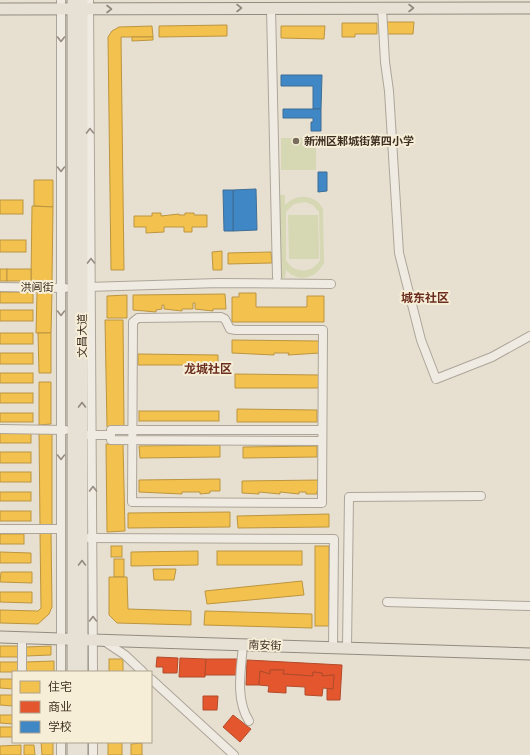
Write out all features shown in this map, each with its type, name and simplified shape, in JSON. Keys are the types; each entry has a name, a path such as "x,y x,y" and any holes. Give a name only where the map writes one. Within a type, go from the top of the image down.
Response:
{"main road":[{"path":"0,9 61,4 271,8 530,8"},
{"name":"文昌大道","path":"73,671 83,640 82,4"},
{"name":"文昌大道","path":"82,671 88,538 83,433"},
{"name":"南安街","path":"0,637 530,654"},
{"path":"73,743 73,755"},
{"path":"82,743 82,755"}],"street":[{"path":"61,4 61,671"},
{"path":"82,4 82,287"},
{"path":"271,8 277,277"},
{"path":"382,8 385,62 389,91 399,253 421,340 436,379 492,357 530,336"},
{"name":"洪闾街","path":"0,287 61,288 218,283 331,284"},
{"path":"221,318 225,319 230,329 236,330 323,330 322,503 132,502 132,430 133,322 135,319 221,318"},
{"path":"0,429 61,430 111,435"},
{"path":"322,430 111,430 111,435 111,440 322,441"},
{"path":"347,648 349,497 481,496"},
{"path":"0,529 61,529"},
{"path":"88,538 334,539 333,648"},
{"path":"387,602 530,606"},
{"path":"22,638 22,671"},
{"path":"83,640 93,671"},
{"path":"104,640 125,655 142,671"},
{"path":"243,645 241,701 249,721"},
{"path":"152,680 234,755"},
{"path":"61,743 61,755"},
{"path":"93,743 93,755"}],"green space":[{"path":"281,138 316,138 316,170 281,170"},
{"path":"279,195 285,195 285,205 295,198 311,198 320,204 323,209 324,263 312,276 301,278 296,277 286,270 285,278 280,278","holes":["305,202 313,205 319,212 320,260 317,265 308,270 298,270 289,265 286,260 286,212 294,204"]},
{"path":"288,215 318,215 319,259 289,259"}],"building: 住宅":[{"path":"387,22 414,22 413,34 387,34"},
{"path":"342,23 377,23 377,34 355,34 355,37 342,37"},
{"path":"227,25 227,36 159,37 159,26"},
{"path":"152,26 153,37 121,37 124,270 111,270 108,37 112,31 119,27"},
{"path":"281,26 325,26 324,39 281,38"},
{"path":"132,37 153,37 153,40 132,41"},
{"path":"34,180 53,180 53,207 34,206"},
{"path":"0,200 23,200 23,214 0,214"},
{"path":"32,206 53,207 52,281 31,281"},
{"path":"152,213 161,213 161,216 179,214 185,215 185,213 207,215 207,227 192,227 192,232 184,232 184,227 164,227 164,232 146,233 146,227 134,227 134,216 152,216"},
{"path":"0,240 26,240 26,252 0,252"},
{"path":"222,251 222,270 213,270 212,252"},
{"path":"271,252 272,263 228,264 228,253"},
{"path":"0,269 7,269 7,281 0,281"},
{"path":"7,269 31,269 31,281 7,281"},
{"path":"0,292 33,292 33,303 0,303"},
{"path":"37,292 52,292 51,333 36,333"},
{"path":"239,293 256,293 256,307 307,307 307,296 324,296 324,322 232,322 232,297 239,297"},
{"path":"225,294 226,309 213,309 213,311 195,309 195,303 193,303 193,309 182,309 182,311 164,309 164,305 162,305 162,309 156,310 156,312 133,310 133,295"},
{"path":"127,295 127,318 107,318 107,296"},
{"path":"0,310 33,310 33,321 0,321"},
{"path":"105,320 123,320 124,426 107,427"},
{"path":"0,333 33,333 33,344 0,344"},
{"path":"38,333 51,333 51,373 39,373"},
{"path":"232,340 320,341 320,353 288,355 289,353 274,353 274,355 232,353"},
{"path":"0,353 33,353 33,364 0,364"},
{"path":"138,354 218,355 218,365 138,365"},
{"path":"0,373 33,373 33,383 0,383"},
{"path":"235,374 319,375 319,388 235,388"},
{"path":"39,382 51,382 51,424 39,425"},
{"path":"0,393 33,393 33,403 0,403"},
{"path":"237,409 317,410 317,422 237,422"},
{"path":"139,411 219,411 219,421 139,421"},
{"path":"0,413 33,413 33,422 0,422"},
{"path":"39,431 52,431 52,525 40,525"},
{"path":"0,432 31,432 31,443 0,443"},
{"path":"106,444 123,444 125,531 107,532"},
{"path":"220,445 220,457 140,458 139,446"},
{"path":"317,446 317,457 243,458 243,447"},
{"path":"0,452 31,452 31,463 0,463"},
{"path":"0,472 31,472 31,482 0,482"},
{"path":"220,479 220,491 210,491 210,493 200,494 200,492 182,492 182,494 139,492 139,480"},
{"path":"319,480 320,492 317,491 317,494 306,494 306,492 299,492 299,494 280,492 280,494 259,492 259,494 242,493 242,481"},
{"path":"0,492 31,492 31,501 0,501"},
{"path":"0,511 31,511 31,521 0,521"},
{"path":"230,512 230,527 128,528 128,513"},
{"path":"329,514 329,527 238,528 237,516"},
{"path":"51,532 52,607 49,614 38,624 0,623 0,610 38,611 41,608 40,533"},
{"path":"0,534 24,534 24,544 0,544"},
{"path":"111,546 122,546 122,557 111,557"},
{"path":"315,546 329,546 329,626 315,626"},
{"path":"198,551 198,565 131,566 131,552"},
{"path":"217,551 302,551 302,565 217,565"},
{"path":"0,552 31,553 31,563 0,563"},
{"path":"114,559 124,559 124,577 114,577"},
{"path":"153,569 176,569 174,580 154,580"},
{"path":"1,572 32,572 32,583 0,582"},
{"path":"109,577 127,577 128,609 191,611 191,625 117,623 109,615"},
{"path":"302,581 304,595 207,604 205,591"},
{"path":"0,592 32,592 32,603 0,602"},
{"path":"205,611 312,614 312,628 204,625"},
{"path":"0,646 19,646 19,657 0,657"},
{"path":"51,646 51,655 26,656 26,647"},
{"path":"109,659 123,659 123,671 109,671"},
{"path":"54,661 54,671 25,671 25,662"},
{"path":"0,662 19,662 19,671 0,672"},
{"path":"0,679 12,679 12,689 0,688"},
{"path":"0,695 12,695 12,706 0,705"},
{"path":"0,715 12,715 12,724 0,723"},
{"path":"0,727 12,727 12,737 0,737"},
{"path":"41,743 53,743 53,755 42,755"},
{"path":"108,743 122,743 122,755 108,755"},
{"path":"142,743 142,755 131,755 131,744"},
{"path":"21,745 21,755 0,755 0,746"},
{"path":"24,745 34,745 35,755 24,755"}],"building: 商业":[{"path":"157,657 178,658 177,673 163,673 163,667 156,667"},
{"path":"180,658 206,659 205,677 179,677"},
{"path":"206,659 238,659 238,675 205,675"},
{"path":"247,660 342,665 340,700 327,700 327,688 333,689 334,675 322,676 322,673 313,672 313,676 283,674 284,670 270,670 270,674 260,671 259,685 246,685"},
{"path":"270,670 284,670 283,674 313,676 313,672 322,673 322,676 334,675 333,689 323,688 322,696 305,695 305,687 286,686 286,693 268,692 269,686 259,685 260,671 270,674"},
{"path":"203,696 218,696 217,710 203,710"},
{"path":"233,715 251,729 240,742 223,727"}],"building: 学校":[{"path":"281,75 322,75 321,109 313,109 313,86 281,86"},
{"path":"283,109 321,109 321,131 311,131 311,122 313,122 313,118 283,118"},
{"path":"318,172 327,172 327,191 318,192"},
{"path":"256,189 257,230 233,231 233,190"},
{"path":"223,190 233,190 233,231 224,231"}],"place":[{"name":"新洲区邾城街第四小学","path":"296,141"}],"district":[{"name":"城东社区","path":"425,298"},
{"name":"龙城社区","path":"208,369"}]}
